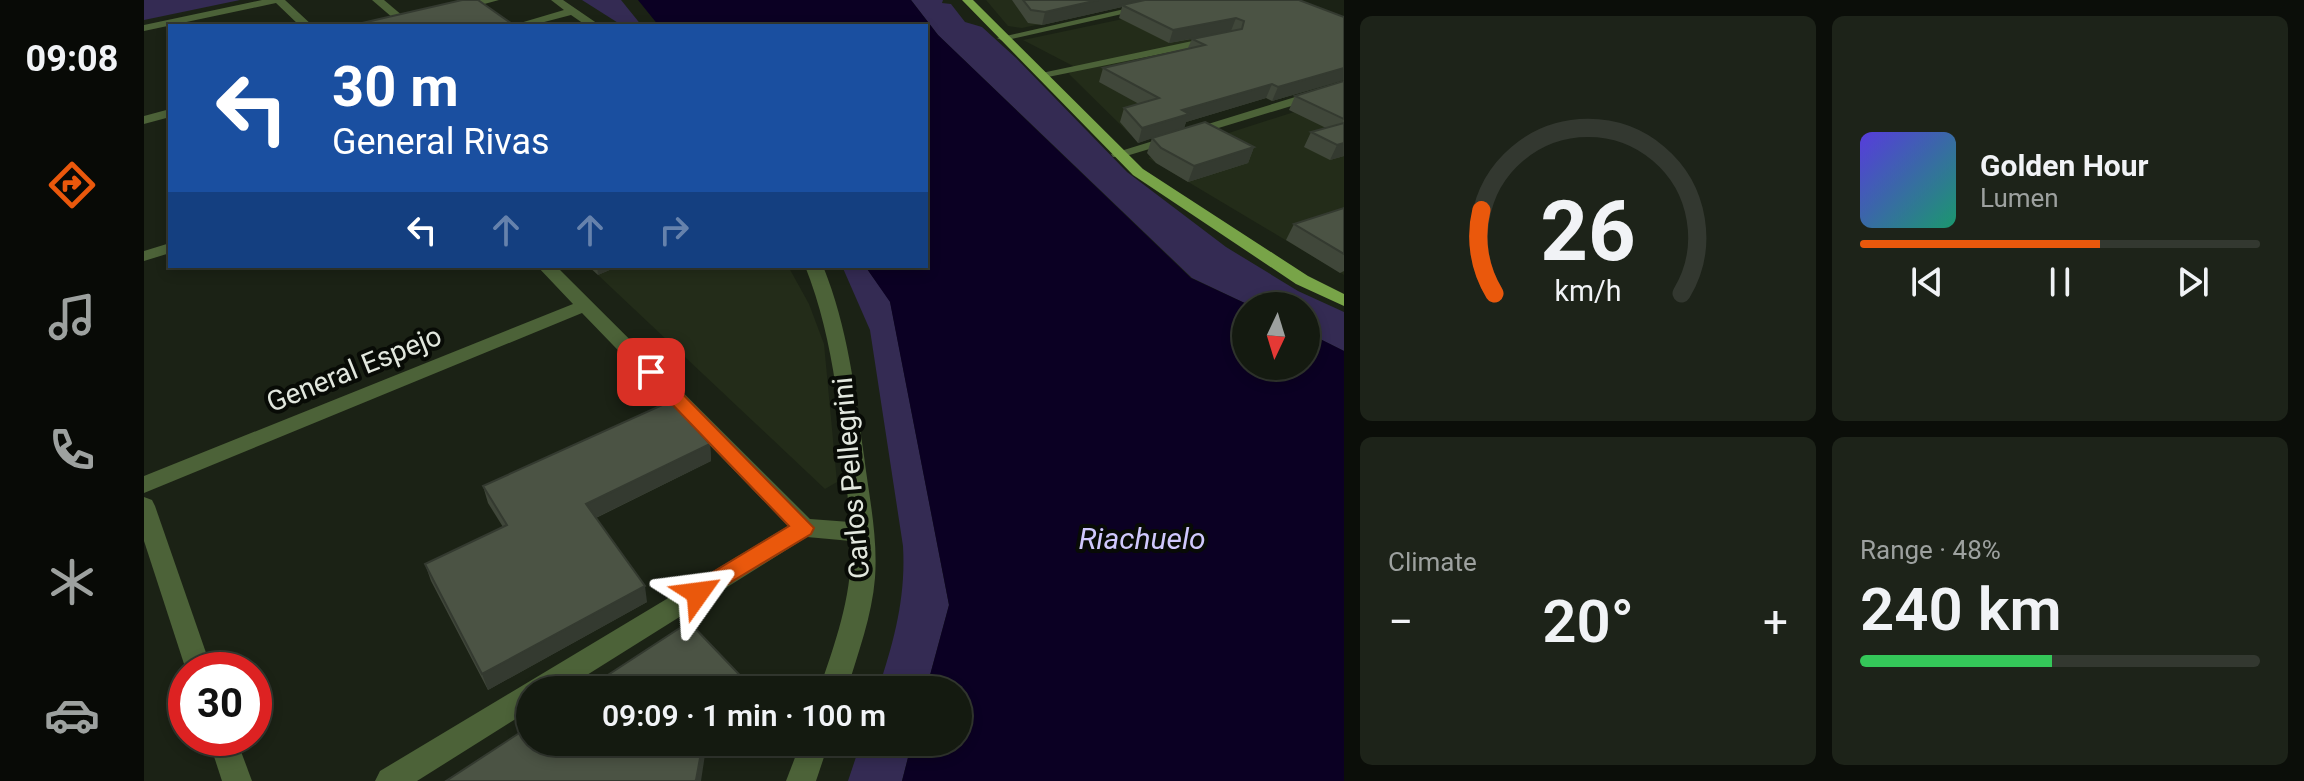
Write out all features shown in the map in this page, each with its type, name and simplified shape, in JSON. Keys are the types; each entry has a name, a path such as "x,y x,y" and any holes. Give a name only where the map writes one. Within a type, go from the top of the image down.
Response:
{"main road":[{"path":"967,0 1043,74 1118,154 1153,183 1302,280 1344,301"}],"street":[{"path":"144,28 278,0 305,24"},
{"path":"377,0 404,22"},
{"path":"435,14 462,3 494,0"},
{"path":"556,0 592,24"},
{"path":"1003,38 1179,0"},
{"path":"524,24 575,11"},
{"path":"396,24 420,18"},
{"path":"1043,74 1232,37"},
{"path":"1118,154 1344,86"},
{"path":"144,120 168,114"},
{"path":"144,256 168,249"},
{"path":"548,268 804,528"},
{"name":"Carlos Pellegrini","path":"815,268 836,322 864,566 860,596 837,676"},
{"name":"General Espejo","path":"144,485 586,305"},
{"path":"144,506 193,652"},
{"path":"562,676 804,528 862,532"},
{"path":"390,781 516,704"},
{"path":"228,756 237,781"},
{"path":"801,781 810,756"}],"shaded area":[{"path":"144,0 240,0 144,20"},
{"path":"582,0 621,0 640,24 620,24"},
{"path":"911,0 943,0 942,3 951,4 965,22 982,27 1127,172 1226,247 1300,292 1232,292 1232,297 1192,278 938,35"},
{"path":"986,0 1153,0 1022,28 1008,26"},
{"path":"1213,0 1264,0 1138,136 1131,135 1069,74 1075,67 1023,40"},
{"path":"1344,96 1344,275 1148,158 1207,140"},
{"path":"614,268 789,268 809,304 824,344 837,482 825,489 598,275"},
{"path":"843,268 866,268 890,301 949,605 930,676 882,676 898,619 903,584 903,546 870,330"},
{"path":"1320,301 1344,312 1344,351 1320,339"},
{"path":"856,756 908,756 902,781 848,781"}],"water":[{"name":"Riachuelo","path":"638,0 911,0 938,35 1191,278 1232,297 1232,380 1320,380 1320,339 1344,351 1344,781 902,781 908,756 972,756 972,676 930,676 949,605 890,302 866,268 928,268 928,24 657,24"}],"building":[{"path":"462,0 478,0 512,24 358,24"},
{"path":"1023,0 1098,0 1045,12 1031,10"},
{"path":"1145,0 1299,0 1344,17 1344,68 1278,87 1272,84 1182,110 1189,114 1142,128 1124,108 1159,98 1103,68 1205,45 1192,39 1242,29 1244,21 1236,18 1173,30 1122,5"},
{"path":"1344,81 1344,119 1295,96"},
{"path":"1205,122 1254,147 1194,166 1161,148 1152,138"},
{"path":"1344,123 1344,143 1337,145 1311,132"},
{"path":"1344,208 1344,254 1294,224"},
{"path":"671,401 710,444 586,504 645,586 482,674 425,564 507,525 483,486"},
{"path":"689,622 741,676 606,676"},
{"path":"516,735 516,756 700,756 695,781 446,781"}],"route":[{"path":"651,372 804,528 698,593"}]}
